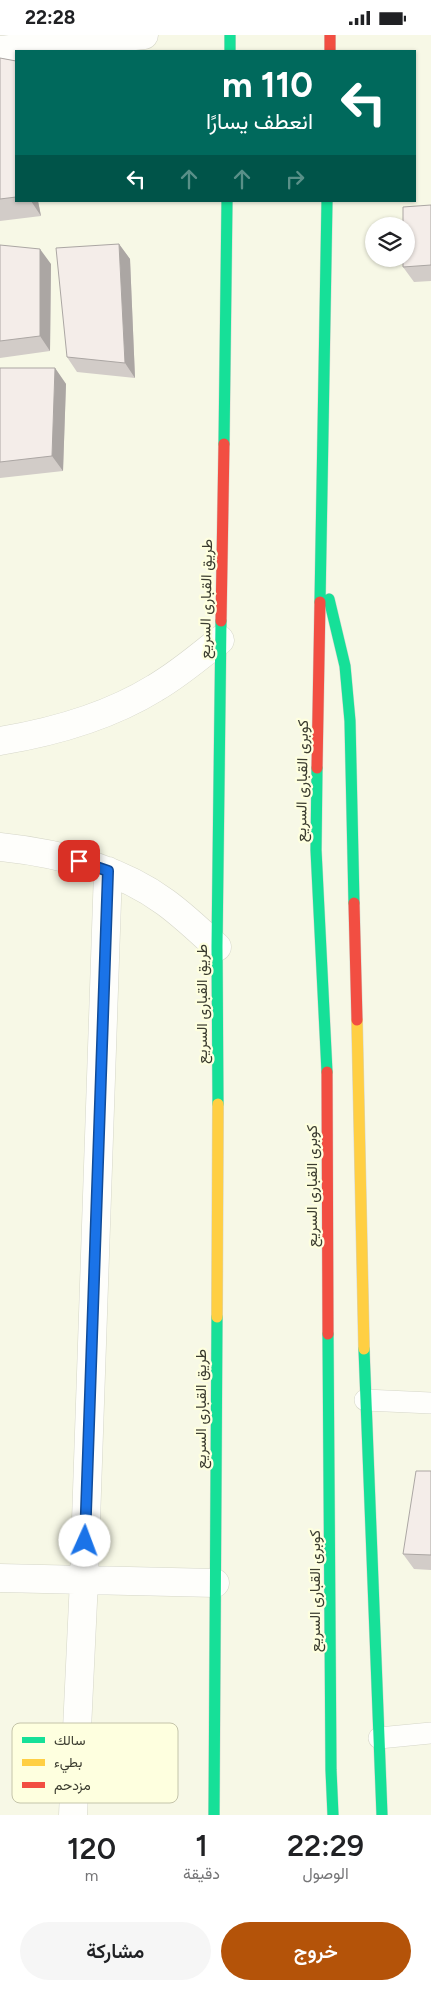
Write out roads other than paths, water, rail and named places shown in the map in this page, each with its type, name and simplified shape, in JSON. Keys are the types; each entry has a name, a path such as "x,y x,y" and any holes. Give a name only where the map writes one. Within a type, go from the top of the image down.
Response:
{"highway":[{"path":"230,35 230,50"},
{"path":"330,35 330,50"},
{"name":"طريق القبارى السريع","path":"215,1812 217,947 227,202"},
{"path":"327,202 320,558 345,666 350,721 365,1400 382,1815"},
{"name":"كوبرى القبارى السريع","path":"320,558 316,850 327,1075 331,1770 333,1815"}],"street":[{"path":"0,50 144,35"},
{"path":"0,741 37,735 79,723 119,707 155,689 220,640"},
{"path":"0,847 65,856 133,882 164,901 217,947"},
{"path":"77,1723 84,1581 108,871"},
{"path":"0,1578 215,1583"}],"lane":[{"path":"365,1400 431,1403"},
{"path":"379,1738 431,1733"}]}
